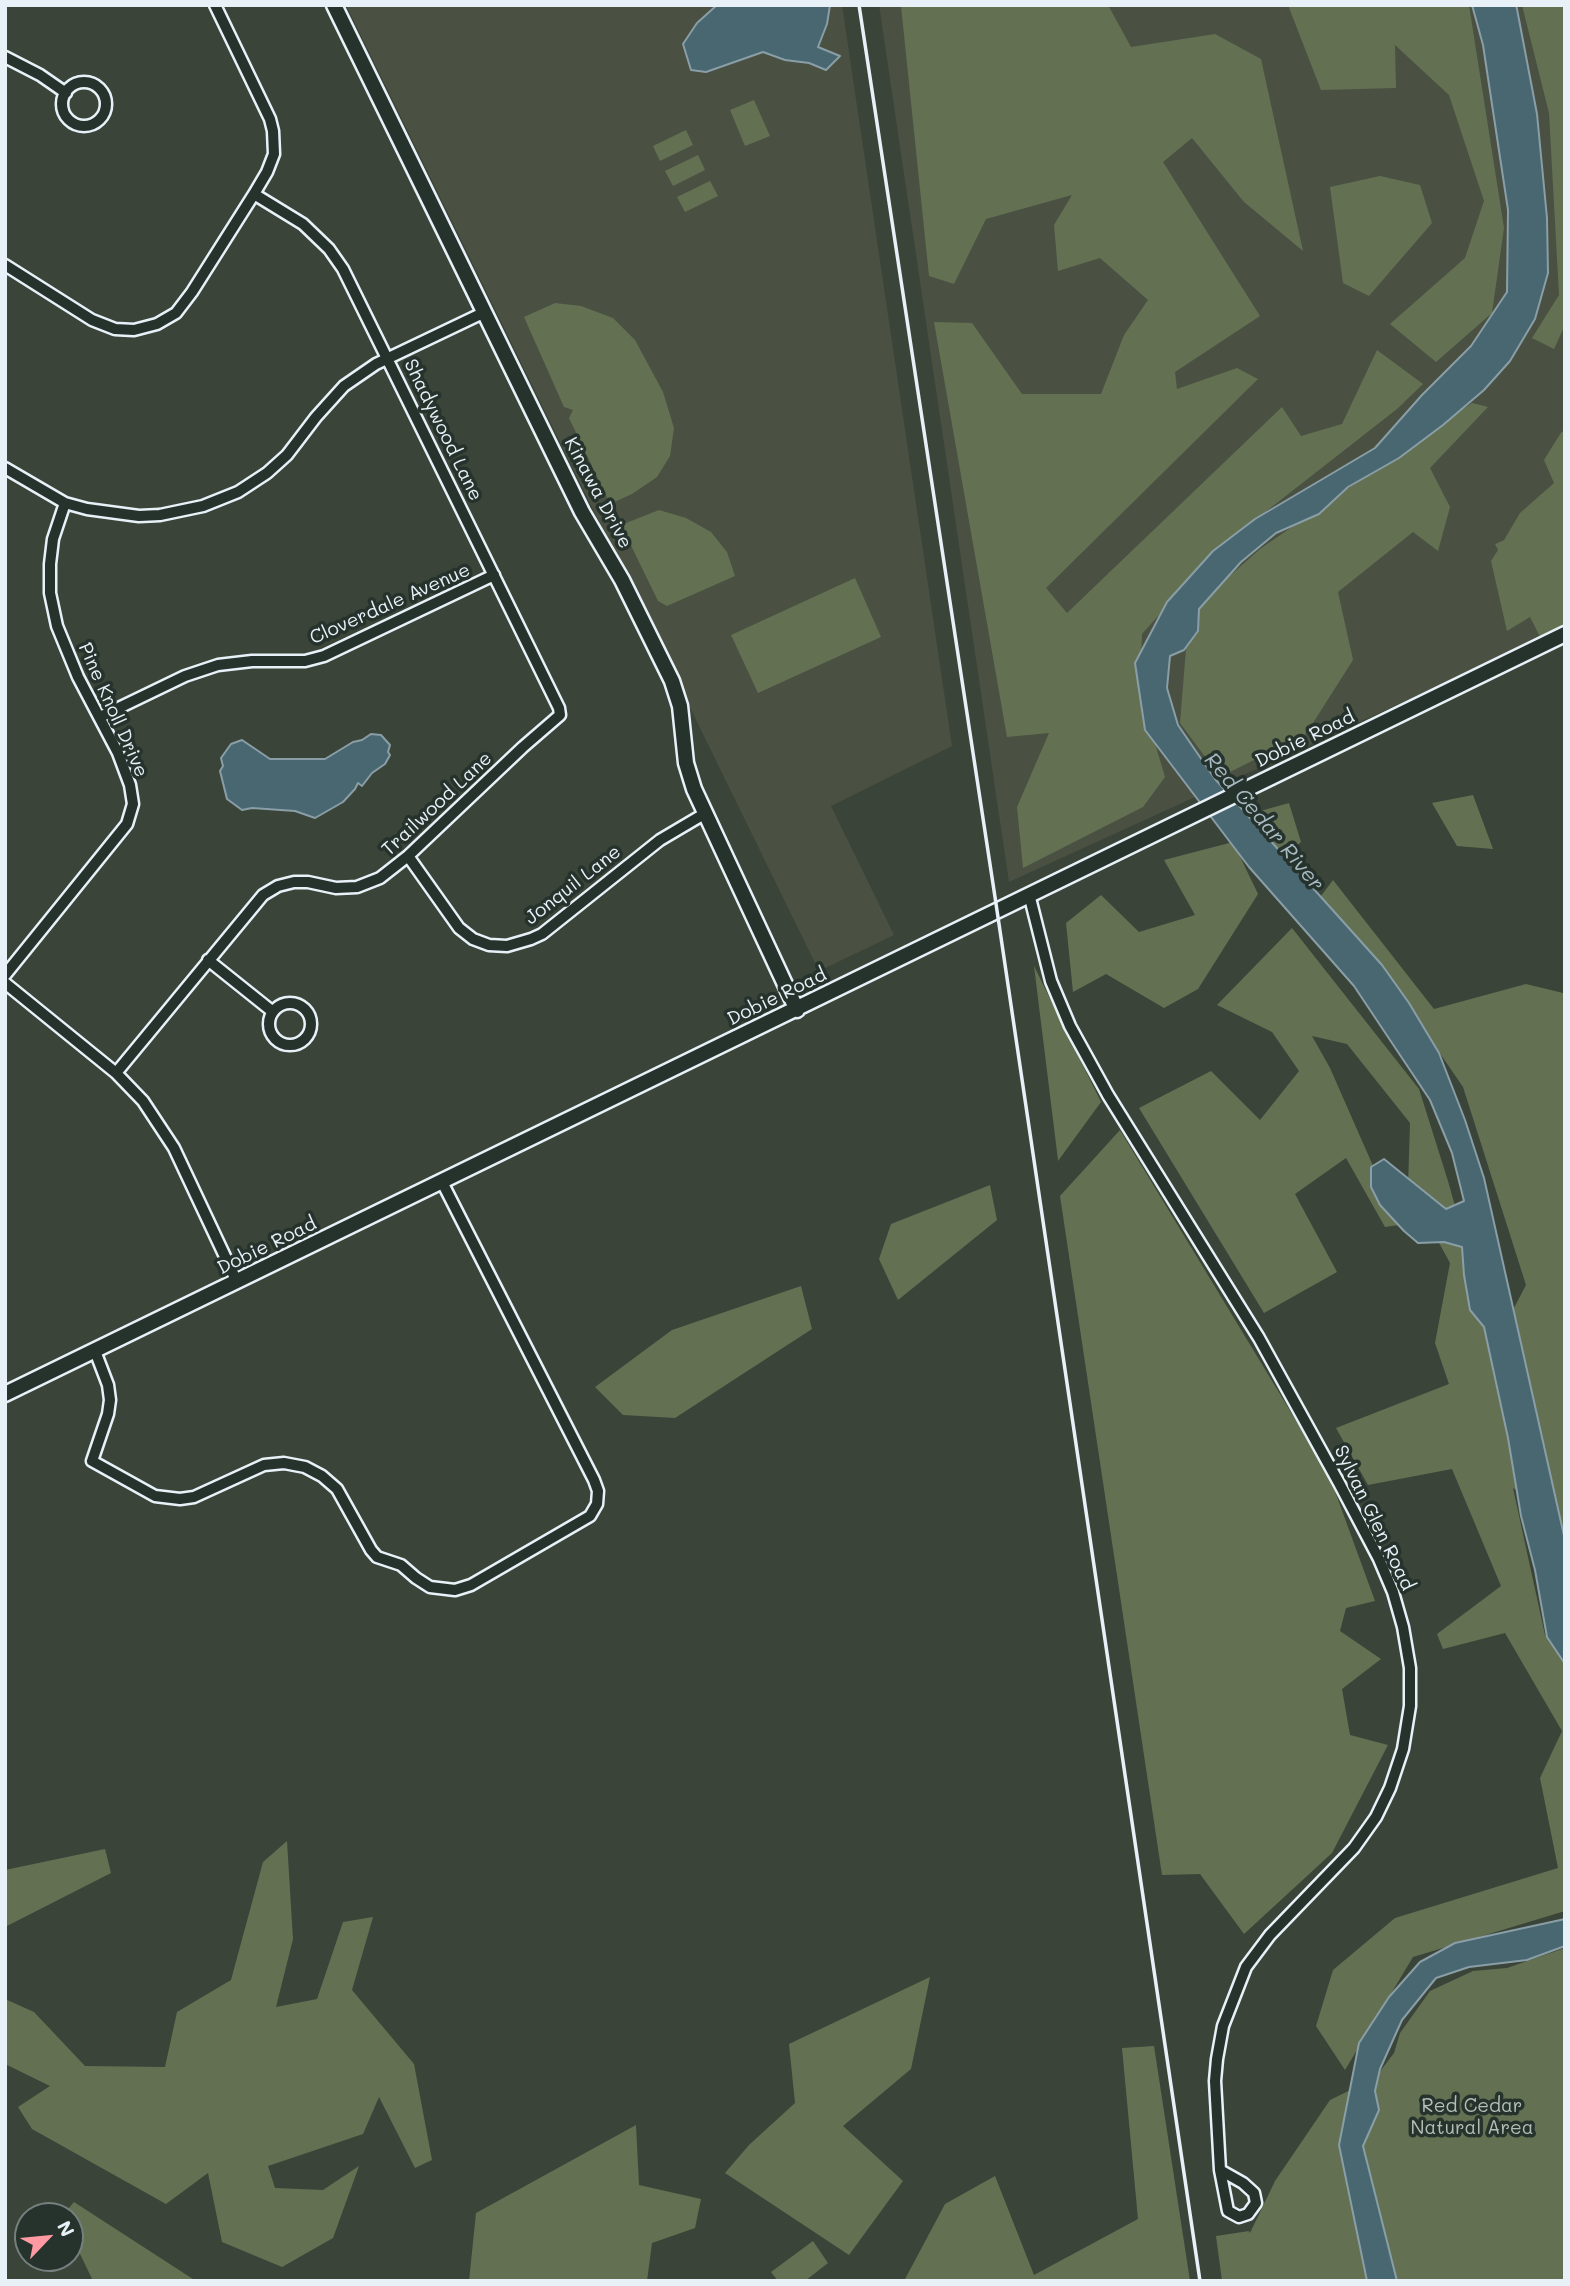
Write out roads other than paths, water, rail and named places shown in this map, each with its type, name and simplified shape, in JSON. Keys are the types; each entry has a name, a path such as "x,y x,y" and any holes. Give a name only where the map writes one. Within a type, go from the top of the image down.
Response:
{"street":[{"path":"5,265 92,320 115,329 134,330 157,324 176,313 254,194 274,154 270,119 215,5"},
{"name":"Kinawa Drive","path":"334,5 582,512 618,572 672,681 680,705 686,763 704,814 797,1010"},
{"path":"5,57 40,75 66,93"},
{"path":"79,83 96,86 106,100 103,116 89,126 73,123 63,109 66,93 79,83"},
{"name":"Shadywood Lane","path":"254,194 303,224 329,249 343,269 559,708 560,715"},
{"path":"5,468 65,503 119,514 139,516 183,512 222,500 253,484 287,455 344,386 388,358 485,312"},
{"name":"Pine Knoll Drive","path":"5,975 127,824 133,804 130,785 100,717 78,677 57,626 50,593 53,538 65,503"},
{"name":"Cloverdale Avenue","path":"100,717 185,676 218,665 252,661 305,661 324,656 494,575"},
{"name":"Dobie Road","path":"5,1394 1565,634"},
{"name":"Trailwood Lane","path":"116,1073 263,895 278,886 295,882 337,888 356,887 380,878 408,856 560,715"},
{"name":"Jonquil Lane","path":"408,856 459,928 473,939 489,945 507,946 542,934 660,840 704,814"},
{"name":"Sylvan Glen Road","path":"1029,894 1051,981 1070,1026 1108,1095 1259,1338 1379,1559 1404,1627 1410,1668 1410,1706 1403,1749 1391,1788 1354,1848 1270,1935 1246,1967 1223,2026 1217,2059 1215,2107 1220,2170 1228,2211 1239,2217 1248,2214 1256,2203 1254,2193 1243,2183 1220,2170"},
{"path":"208,960 273,1012"},
{"path":"5,983 116,1073 143,1101 174,1148 237,1282"},
{"path":"291,1003 304,1008 311,1020 305,1040 293,1046 274,1038 269,1025 273,1012 278,1007 291,1003"},
{"path":"96,1351 108,1385 110,1400 92,1461 155,1496 180,1499 194,1497 264,1465 284,1463 304,1467 322,1476 337,1489 377,1557 401,1565 430,1587 455,1590 471,1585 590,1516 597,1504 598,1491 442,1182"}],"water":[{"path":"717,5 830,5 827,24 818,47 840,56 826,70 763,52 706,72 691,70 683,44 697,23"},
{"path":"1472,5 1516,5 1517,9 1537,114 1547,218 1548,273 1535,319 1510,361 1484,390 1443,425 1399,458 1348,487 1319,514 1276,533 1241,562 1199,609 1198,631 1184,650 1170,656 1167,688 1178,725 1215,779 1382,965 1439,1053 1484,1178 1565,1540 1565,1664 1547,1637 1484,1327 1470,1310 1462,1247 1444,1242 1418,1243 1380,1205 1371,1187 1371,1167 1384,1159 1446,1209 1464,1201 1452,1153 1430,1100 1354,986 1249,867 1145,730 1135,663 1167,602 1213,551 1255,519 1375,448 1471,346 1507,292 1508,210 1483,45"},
{"path":"371,734 381,735 390,745 390,755 385,764 372,773 362,786 358,783 343,802 315,818 295,811 252,808 242,810 227,799 220,771 223,766 221,758 231,744 242,740 270,759 325,759"},
{"path":"1565,1919 1565,1946 1527,1960 1469,1967 1436,1978 1402,2020 1380,2069 1375,2091 1379,2110 1363,2146 1397,2281 1367,2281 1339,2145 1359,2043 1389,1997 1420,1962 1455,1943"}],"railway":[{"path":"859,5 995,897 1200,2281"}],"water label":[{"name":"Red Cedar River","path":"1264,822"}],"park label":[{"name":"Red Cedar Natural Area","path":"1472,2117"}]}
